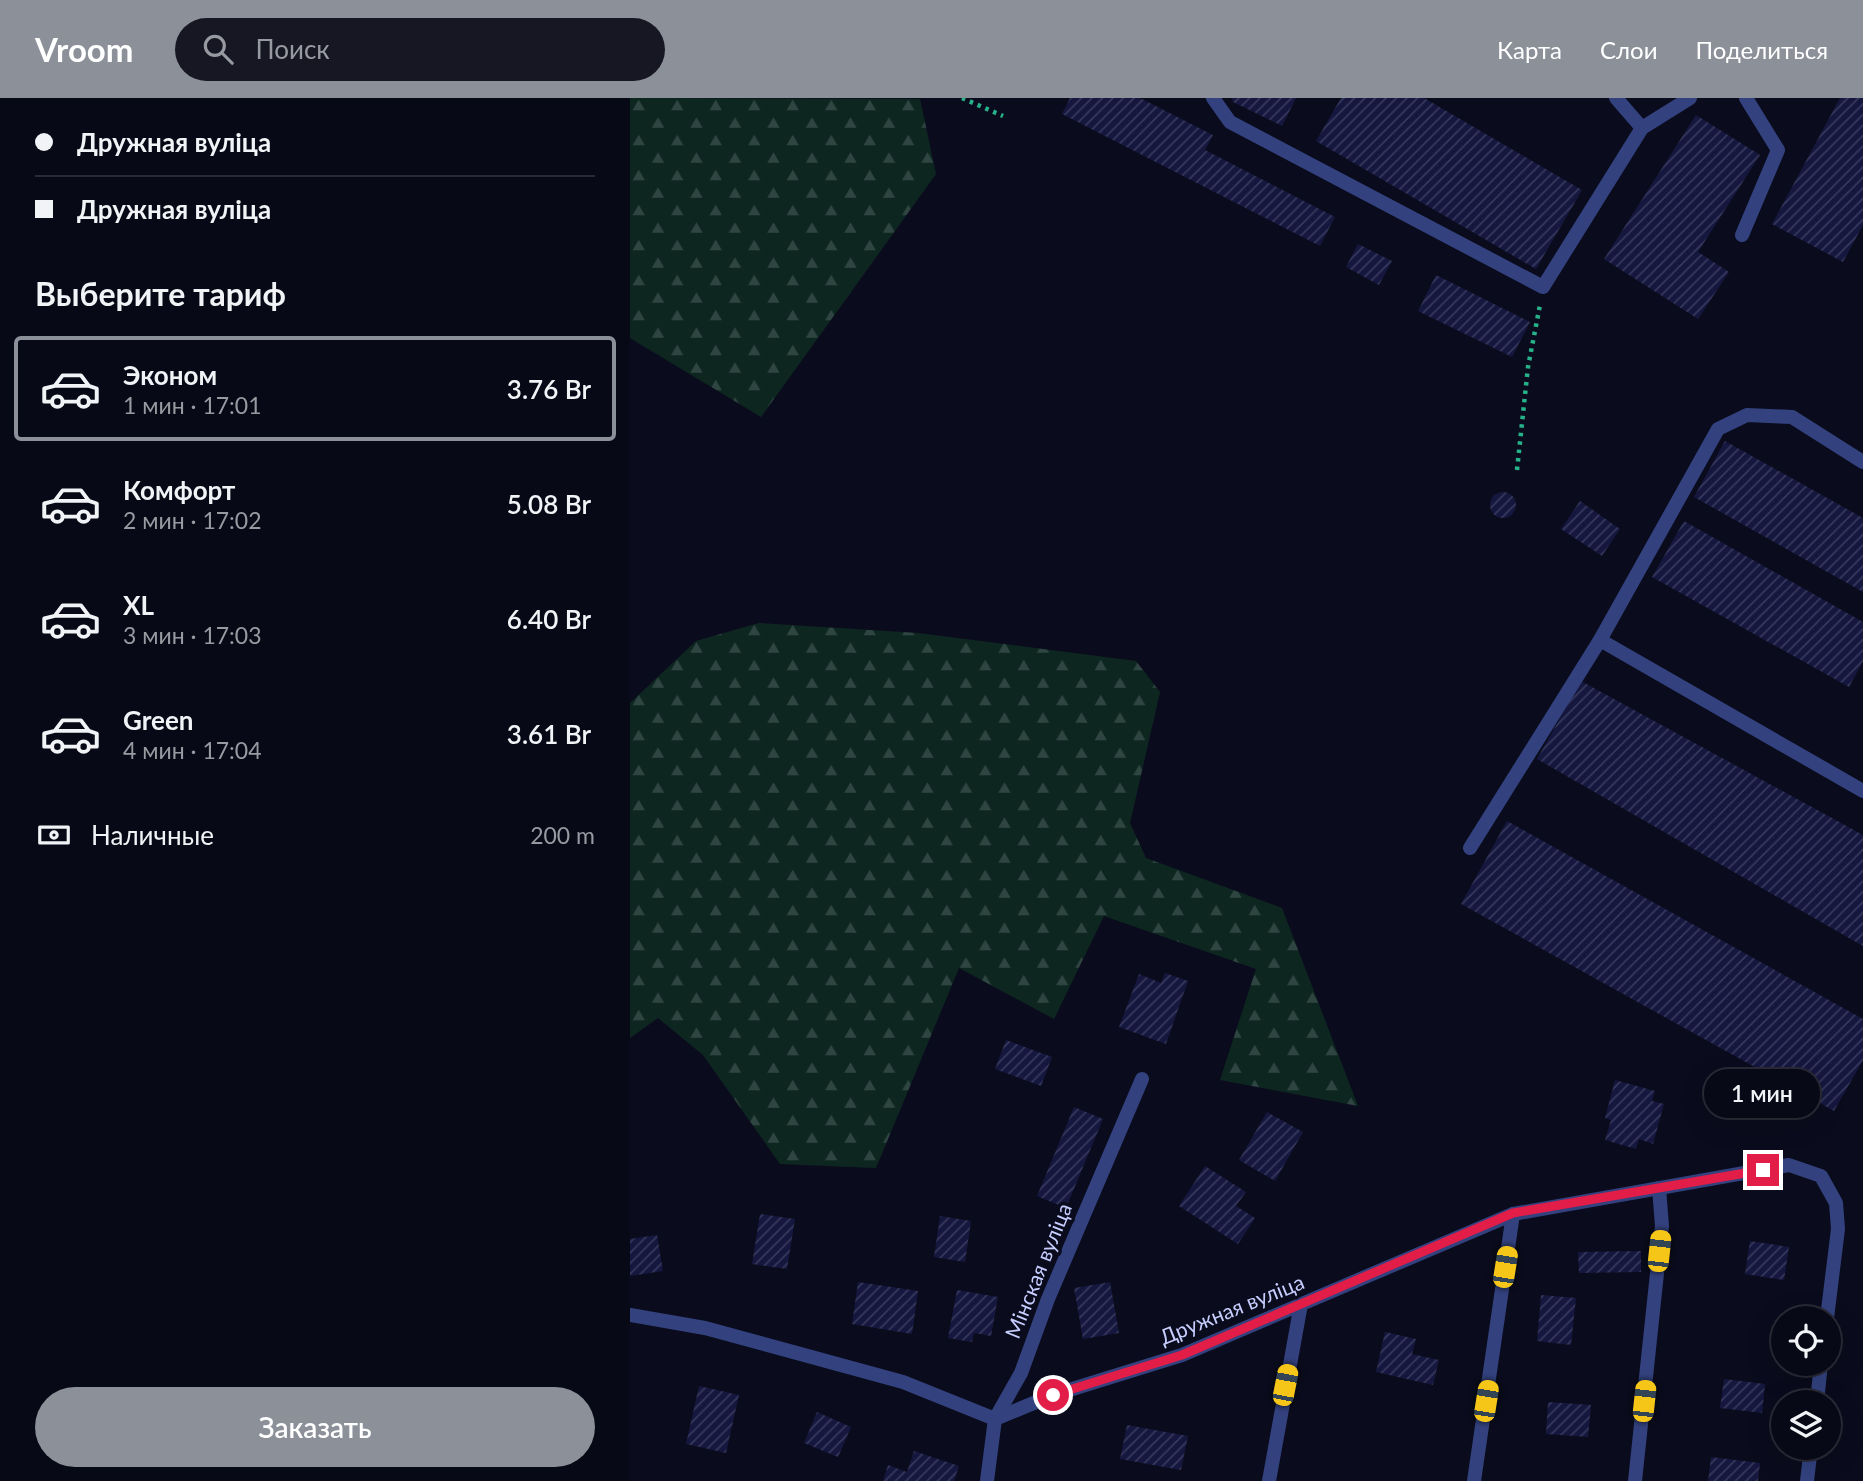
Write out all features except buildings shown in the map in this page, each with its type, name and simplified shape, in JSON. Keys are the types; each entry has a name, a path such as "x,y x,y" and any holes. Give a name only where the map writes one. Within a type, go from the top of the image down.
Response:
{"street":[{"path":"1213,98 1230,122 1543,287 1642,128 1690,98"},
{"path":"1616,98 1642,128"},
{"path":"1742,235 1778,150 1746,98"},
{"path":"1470,848 1600,640 1718,429 1747,415 1792,417 1863,462"},
{"path":"1600,640 1863,791"},
{"name":"Мінская вуліца","path":"987,1481 995,1419 1021,1373 1048,1299 1142,1079"},
{"name":"Дружная вуліца","path":"995,1419 1053,1395 1182,1355 1513,1213 1789,1165 1821,1176 1836,1203 1838,1229 1828,1306"},
{"path":"1635,1481 1662,1226 1658,1188"},
{"path":"1474,1481 1513,1213"},
{"path":"1269,1481 1301,1304"},
{"path":"630,1315 705,1328 903,1382 995,1419"},
{"path":"1807,1481 1809,1460"}],"path":[{"path":"962,98 1003,116"},
{"path":"1517,470 1528,367 1543,287"}],"green space":[{"path":"630,98 920,99 936,174 761,417 630,338"},
{"path":"759,623 918,633 1136,661 1160,692 1130,823 1146,858 1282,908 1358,1106 1220,1080 1256,969 1104,916 1054,1019 959,968 876,1168 780,1164 703,1055 658,1018 630,1038 630,703 696,641"}],"route":[{"path":"1053,1395 1182,1355 1513,1213 1763,1170"}]}
